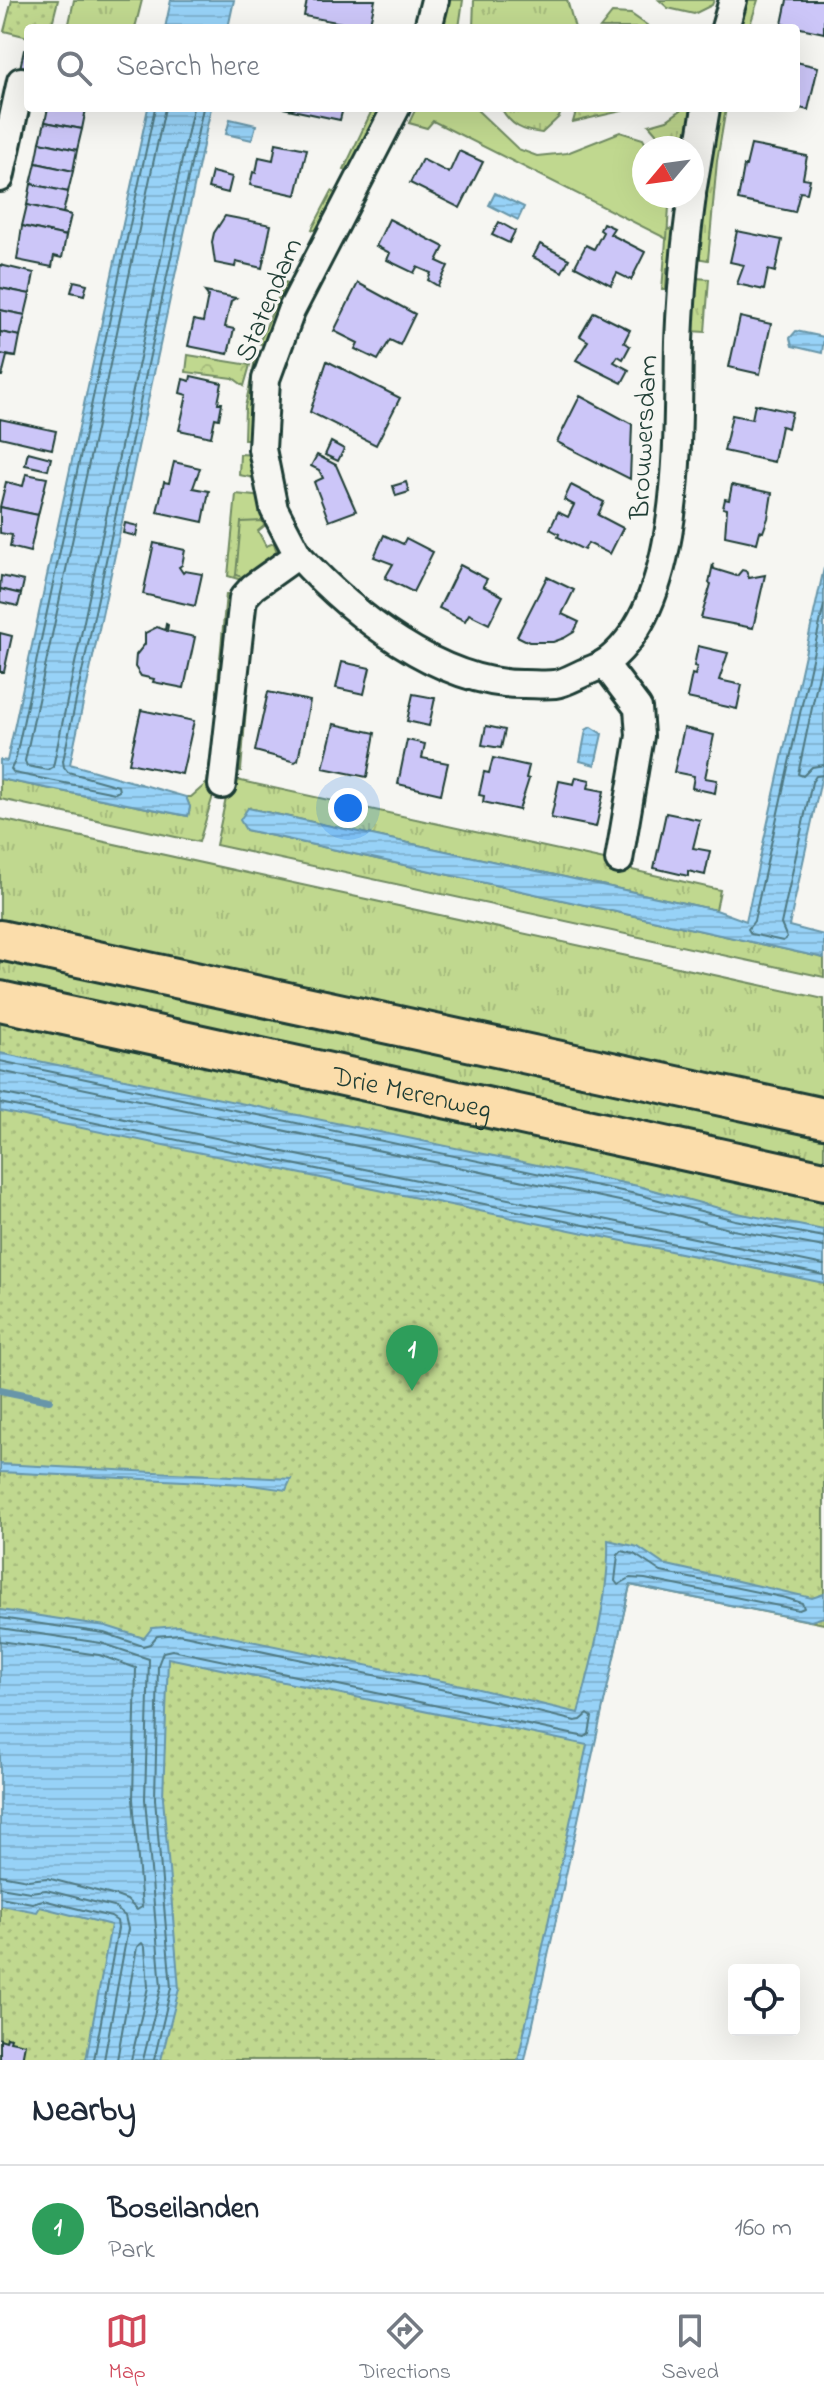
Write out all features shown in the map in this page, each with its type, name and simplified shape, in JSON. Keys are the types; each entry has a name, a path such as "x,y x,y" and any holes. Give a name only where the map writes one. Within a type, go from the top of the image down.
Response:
{"highway":[{"path":"0,940 824,1118"},
{"name":"Drie Merenweg","path":"0,1001 824,1181"}],"street":[{"path":"429,24 435,0"},
{"path":"726,24 733,0"},
{"path":"0,178 4,136 21,81"},
{"name":"Statendam","path":"298,555 274,509 262,449 266,379 291,311 394,112"},
{"name":"Brouwersdam","path":"701,136 705,112"},
{"name":"Brouwersdam","path":"298,555 328,587 389,635 428,659 470,674 513,684 558,684 604,663 624,644 644,615 666,552 677,455 680,304 690,208"},
{"path":"222,785 243,598 253,587 298,555"},
{"path":"604,663 638,708 640,736 619,860"}],"green space":[{"path":"12,0 58,0 52,24 24,24 24,36 4,31"},
{"path":"74,0 142,0 136,24 69,24"},
{"path":"443,0 463,0 460,24 439,24"},
{"path":"474,0 567,0 574,24 473,24"},
{"path":"659,0 714,0 712,5 694,14 668,8"},
{"path":"745,0 758,0 750,24 737,24"},
{"path":"612,13 631,14 645,24 603,24"},
{"path":"371,112 383,112 353,174 344,169"},
{"path":"414,112 479,112 518,149 537,156 567,153 620,132 633,136 632,208 669,208 667,239 433,121 427,128 409,123"},
{"path":"504,112 561,112 542,133 529,131 509,119"},
{"path":"576,112 618,112 573,122"},
{"path":"678,112 693,112 690,136 659,136 649,125 667,120"},
{"path":"714,112 725,112 717,161 708,260 696,258"},
{"path":"332,191 339,196 321,234 312,229"},
{"path":"667,228 677,232 673,267 667,268 666,290 662,290"},
{"path":"695,278 709,279 705,332 690,331"},
{"path":"285,282 294,285 269,348 259,343"},
{"path":"188,355 250,365 244,386 233,378 186,372"},
{"path":"255,360 263,363 253,439 244,439 245,407"},
{"path":"240,454 255,455 259,479 239,475"},
{"path":"236,494 263,497 272,524 264,526 262,521 236,575 276,553 274,543 280,542 285,554 248,582 228,576"},
{"path":"263,521 264,526 258,531 266,546 274,543 277,553 242,577 236,575 241,522"},
{"path":"226,594 235,594 223,692 217,692"},
{"path":"242,682 248,683 241,771 234,769"},
{"path":"211,756 219,758 212,799 199,842 0,799 0,779 188,816 190,807 186,797 191,797 207,783"},
{"path":"232,779 609,861 607,870 619,874 628,869 720,890 716,910 248,808 246,830 824,958 824,977 216,845"},
{"path":"0,819 824,999 824,1100 0,925"},
{"path":"0,955 824,1134 824,1167 0,991"},
{"path":"0,1020 824,1198 824,1624 630,1585 523,2060 0,2060"}],"water":[{"path":"171,0 234,0 229,24 166,24"},
{"path":"147,112 210,112 70,764 186,797 190,807 188,816 0,779 0,760 7,761"},
{"path":"230,119 256,125 252,140 226,134"},
{"path":"495,193 524,207 518,220 489,205"},
{"path":"796,331 824,337 822,353 792,346 790,338"},
{"path":"824,568 824,766 789,926 824,935 824,958 246,830 240,820 248,808 716,910 746,921"},
{"path":"591,727 602,734 595,765 580,761 586,730"},
{"path":"0,1053 638,1186 737,1213 824,1230 824,1283 0,1111"},
{"path":"0,1464 291,1479 286,1490 245,1484 0,1472"},
{"path":"608,1540 638,1547 663,1564 812,1598 824,1594 824,1617 811,1621 630,1585 525,2060 518,2060 587,1745 168,1658 163,1798 179,1989 161,2060 86,2060 111,1925 40,1907 37,1912 0,1905 0,1610 106,1626 144,1638 152,1628 179,1626 466,1686 578,1713 603,1604"}],"building":[{"path":"307,0 375,0 370,24 347,24 304,16"},
{"path":"787,0 824,0 824,33 800,28 800,24 782,24"},
{"path":"24,50 24,74 19,73"},
{"path":"800,63 818,67 808,110 800,108"},
{"path":"47,112 85,112 82,129 45,122"},
{"path":"302,112 342,112 340,120"},
{"path":"45,122 82,129 77,150 40,142"},
{"path":"40,142 77,150 73,171 36,163"},
{"path":"276,143 307,149 296,195 250,185 259,157 273,160"},
{"path":"751,145 807,156 803,178 810,179 807,193 800,192 795,212 738,200"},
{"path":"459,151 483,162 460,208 410,183 422,159 449,173"},
{"path":"36,163 73,171 68,192 31,184"},
{"path":"212,172 232,177 228,193 208,188"},
{"path":"31,184 68,192 63,213 71,215 27,205"},
{"path":"27,205 71,215 66,236 22,226"},
{"path":"225,216 271,225 262,268 236,262 235,267 215,263 212,242"},
{"path":"389,219 444,247 437,261 448,266 438,286 428,280 431,273 417,267 414,273 387,260 390,253 376,246"},
{"path":"499,222 515,231 509,243 492,235"},
{"path":"603,223 614,228 610,234 645,252 631,280 617,273 611,285 575,266 586,245 594,249 603,232 600,230"},
{"path":"22,226 66,236 62,258 54,256 52,267 17,260"},
{"path":"737,231 782,240 775,272 768,270 764,290 737,284 744,265 730,262"},
{"path":"540,244 569,259 562,272 533,257"},
{"path":"0,265 34,273 30,294 0,288"},
{"path":"74,281 87,284 84,295 71,292"},
{"path":"358,283 415,314 400,345 390,340 378,360 355,349 358,343 334,331"},
{"path":"0,288 30,294 25,315 0,310"},
{"path":"205,292 236,298 231,301 225,327 234,329 228,354 188,346 194,320 203,322 208,296"},
{"path":"0,310 25,315 20,336 0,332"},
{"path":"594,312 630,330 624,342 630,346 623,359 618,356 614,362 629,370 622,383 576,360 588,341 580,336"},
{"path":"740,317 771,324 760,374 729,367"},
{"path":"0,332 20,336 16,357 0,354"},
{"path":"0,354 16,357 7,356 2,376 0,376"},
{"path":"327,361 400,398 376,445 310,412"},
{"path":"191,376 222,383 219,419 215,418 211,437 179,430 187,395 180,393 183,379 190,381"},
{"path":"580,396 632,424 630,479 557,442"},
{"path":"755,404 792,412 788,428 781,426 774,462 724,451 732,415 752,419"},
{"path":"0,419 56,431 52,449 0,437"},
{"path":"331,442 344,449 338,461 325,455"},
{"path":"28,452 51,458 48,470 25,465"},
{"path":"317,455 336,465 356,511 329,521 314,482 323,478 319,470 311,466"},
{"path":"174,462 200,468 193,488 209,491 203,522 157,512 164,482 169,483"},
{"path":"26,474 47,478 38,515 0,507 6,482 23,486"},
{"path":"406,482 409,492 396,496 393,486"},
{"path":"571,485 604,502 598,515 623,528 610,554 588,543 584,550 558,537 559,534 550,529 558,512 568,517 574,505 564,500"},
{"path":"732,485 772,493 768,518 757,543 725,536 727,509 723,508 725,499 729,500"},
{"path":"0,507 38,515 30,552 10,547 12,535 0,533"},
{"path":"125,523 138,526 136,536 123,533"},
{"path":"384,535 403,544 406,538 433,552 413,592 385,578 393,564 374,557"},
{"path":"154,543 185,550 179,567 183,573 202,574 195,606 143,594"},
{"path":"713,564 714,569 737,576 742,570 749,578 765,575 753,628 701,618"},
{"path":"460,565 487,579 483,586 503,596 489,624 469,614 465,621 439,608"},
{"path":"1,576 24,581 21,594 0,589"},
{"path":"547,577 574,590 562,614 579,622 574,632 564,638 553,642 529,642 517,636"},
{"path":"0,589 21,594 18,606 0,602"},
{"path":"166,624 167,631 195,637 184,688 153,682 154,679 141,676 135,667 136,655 145,644 145,633 157,627 165,630"},
{"path":"0,633 12,636 4,672 0,672"},
{"path":"698,646 728,653 719,680 742,685 737,709 687,698 692,674 695,675 697,667 694,666"},
{"path":"342,662 370,668 364,694 336,688"},
{"path":"268,692 310,701 298,760 295,762 255,751"},
{"path":"413,694 435,698 429,726 407,721"},
{"path":"141,710 194,721 182,774 129,763"},
{"path":"334,724 375,733 367,777 323,768"},
{"path":"486,726 505,730 501,748 482,745"},
{"path":"684,728 714,735 705,778 717,780 715,793 692,788 694,776 674,772"},
{"path":"407,740 425,744 422,758 448,763 441,794 398,784"},
{"path":"493,758 529,766 526,778 529,779 519,810 483,802 484,796 479,795 484,772 489,773"},
{"path":"576,777 590,780 588,788 604,791 596,827 551,818 559,781 574,784"},
{"path":"666,813 700,820 693,848 710,851 705,875 688,871 688,876 654,868"},
{"path":"7,2037 11,2038 10,2041 25,2044 22,2060 0,2060 0,2039 6,2041"}],"waterway":[{"path":"0,1390 49,1400"}],"place":[{"name":"Boseilanden","path":"412,1391"}]}
